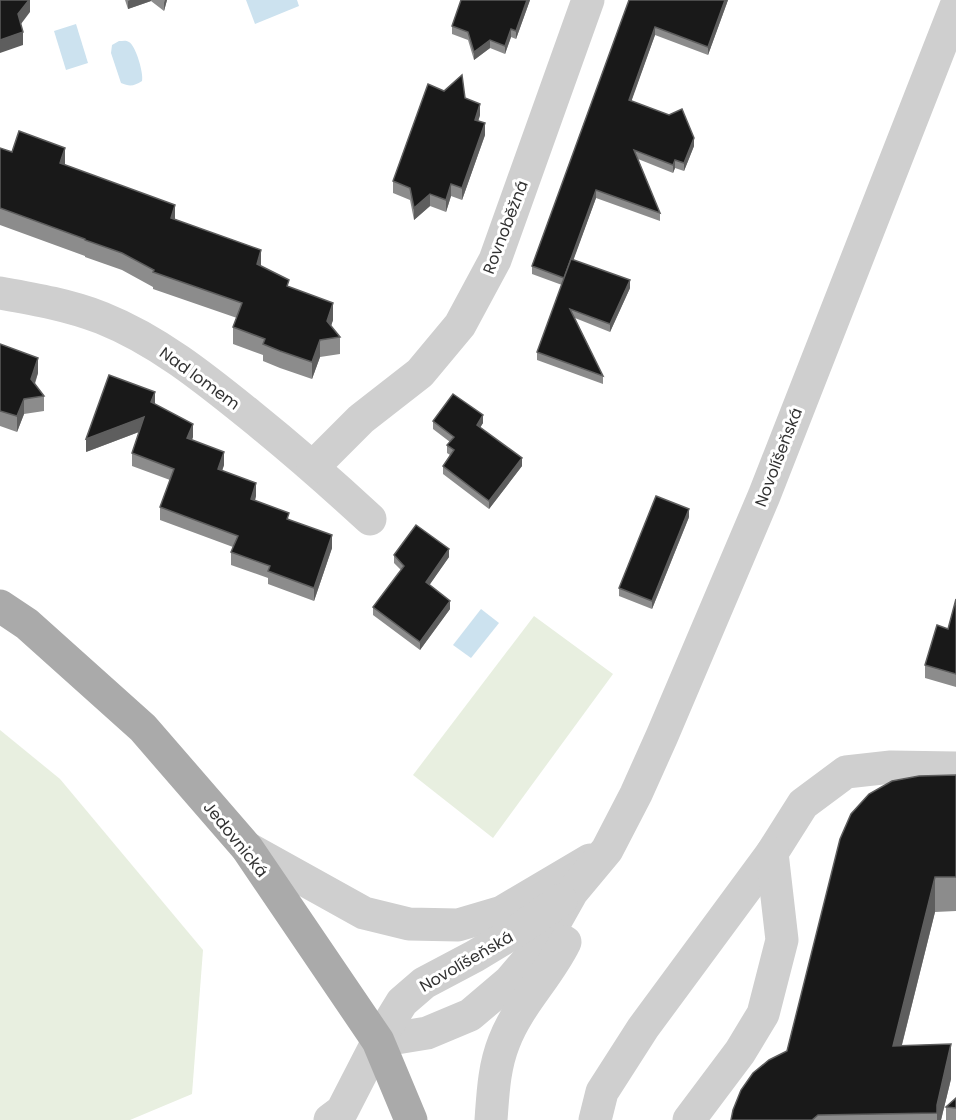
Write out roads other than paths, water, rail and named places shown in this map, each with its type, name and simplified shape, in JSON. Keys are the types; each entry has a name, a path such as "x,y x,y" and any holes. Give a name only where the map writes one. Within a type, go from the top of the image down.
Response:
{"main road":[{"name":"Jedovnická","path":"0,606 27,624 143,728 247,848 378,1041 411,1120"}],"street":[{"name":"Rovnoběžná","path":"313,467 361,419 420,373 460,325 495,260 588,0"},
{"name":"Novolíšeňská","path":"378,1041 427,1033 470,1015 510,981 545,940 572,892 607,850 662,736 764,496 950,38 956,6"},
{"name":"Nad lomem","path":"0,292 56,304 101,318 170,353 207,380 313,467 370,519"},
{"path":"596,1120 602,1092 643,1028 771,853 803,804 846,772 891,767 956,768"},
{"path":"247,848 364,914 409,924 458,925 502,912 607,850"},
{"path":"491,1120 495,1073 504,1041 560,953 587,899 607,850"},
{"path":"689,1120 740,1052 763,1014 782,940 771,853"},
{"name":"Novolíšeňská","path":"378,1041 402,1002 424,982 475,956 518,930 572,892"},
{"path":"330,1120 342,1110 378,1041"}],"water":[{"path":"246,0 297,0 299,6 255,24"},
{"path":"76,24 88,63 66,70 54,31"},
{"path":"119,41 129,42 137,54 142,81 137,84 121,83 111,53 112,45"},
{"path":"481,609 499,623 471,658 453,645"}]}
